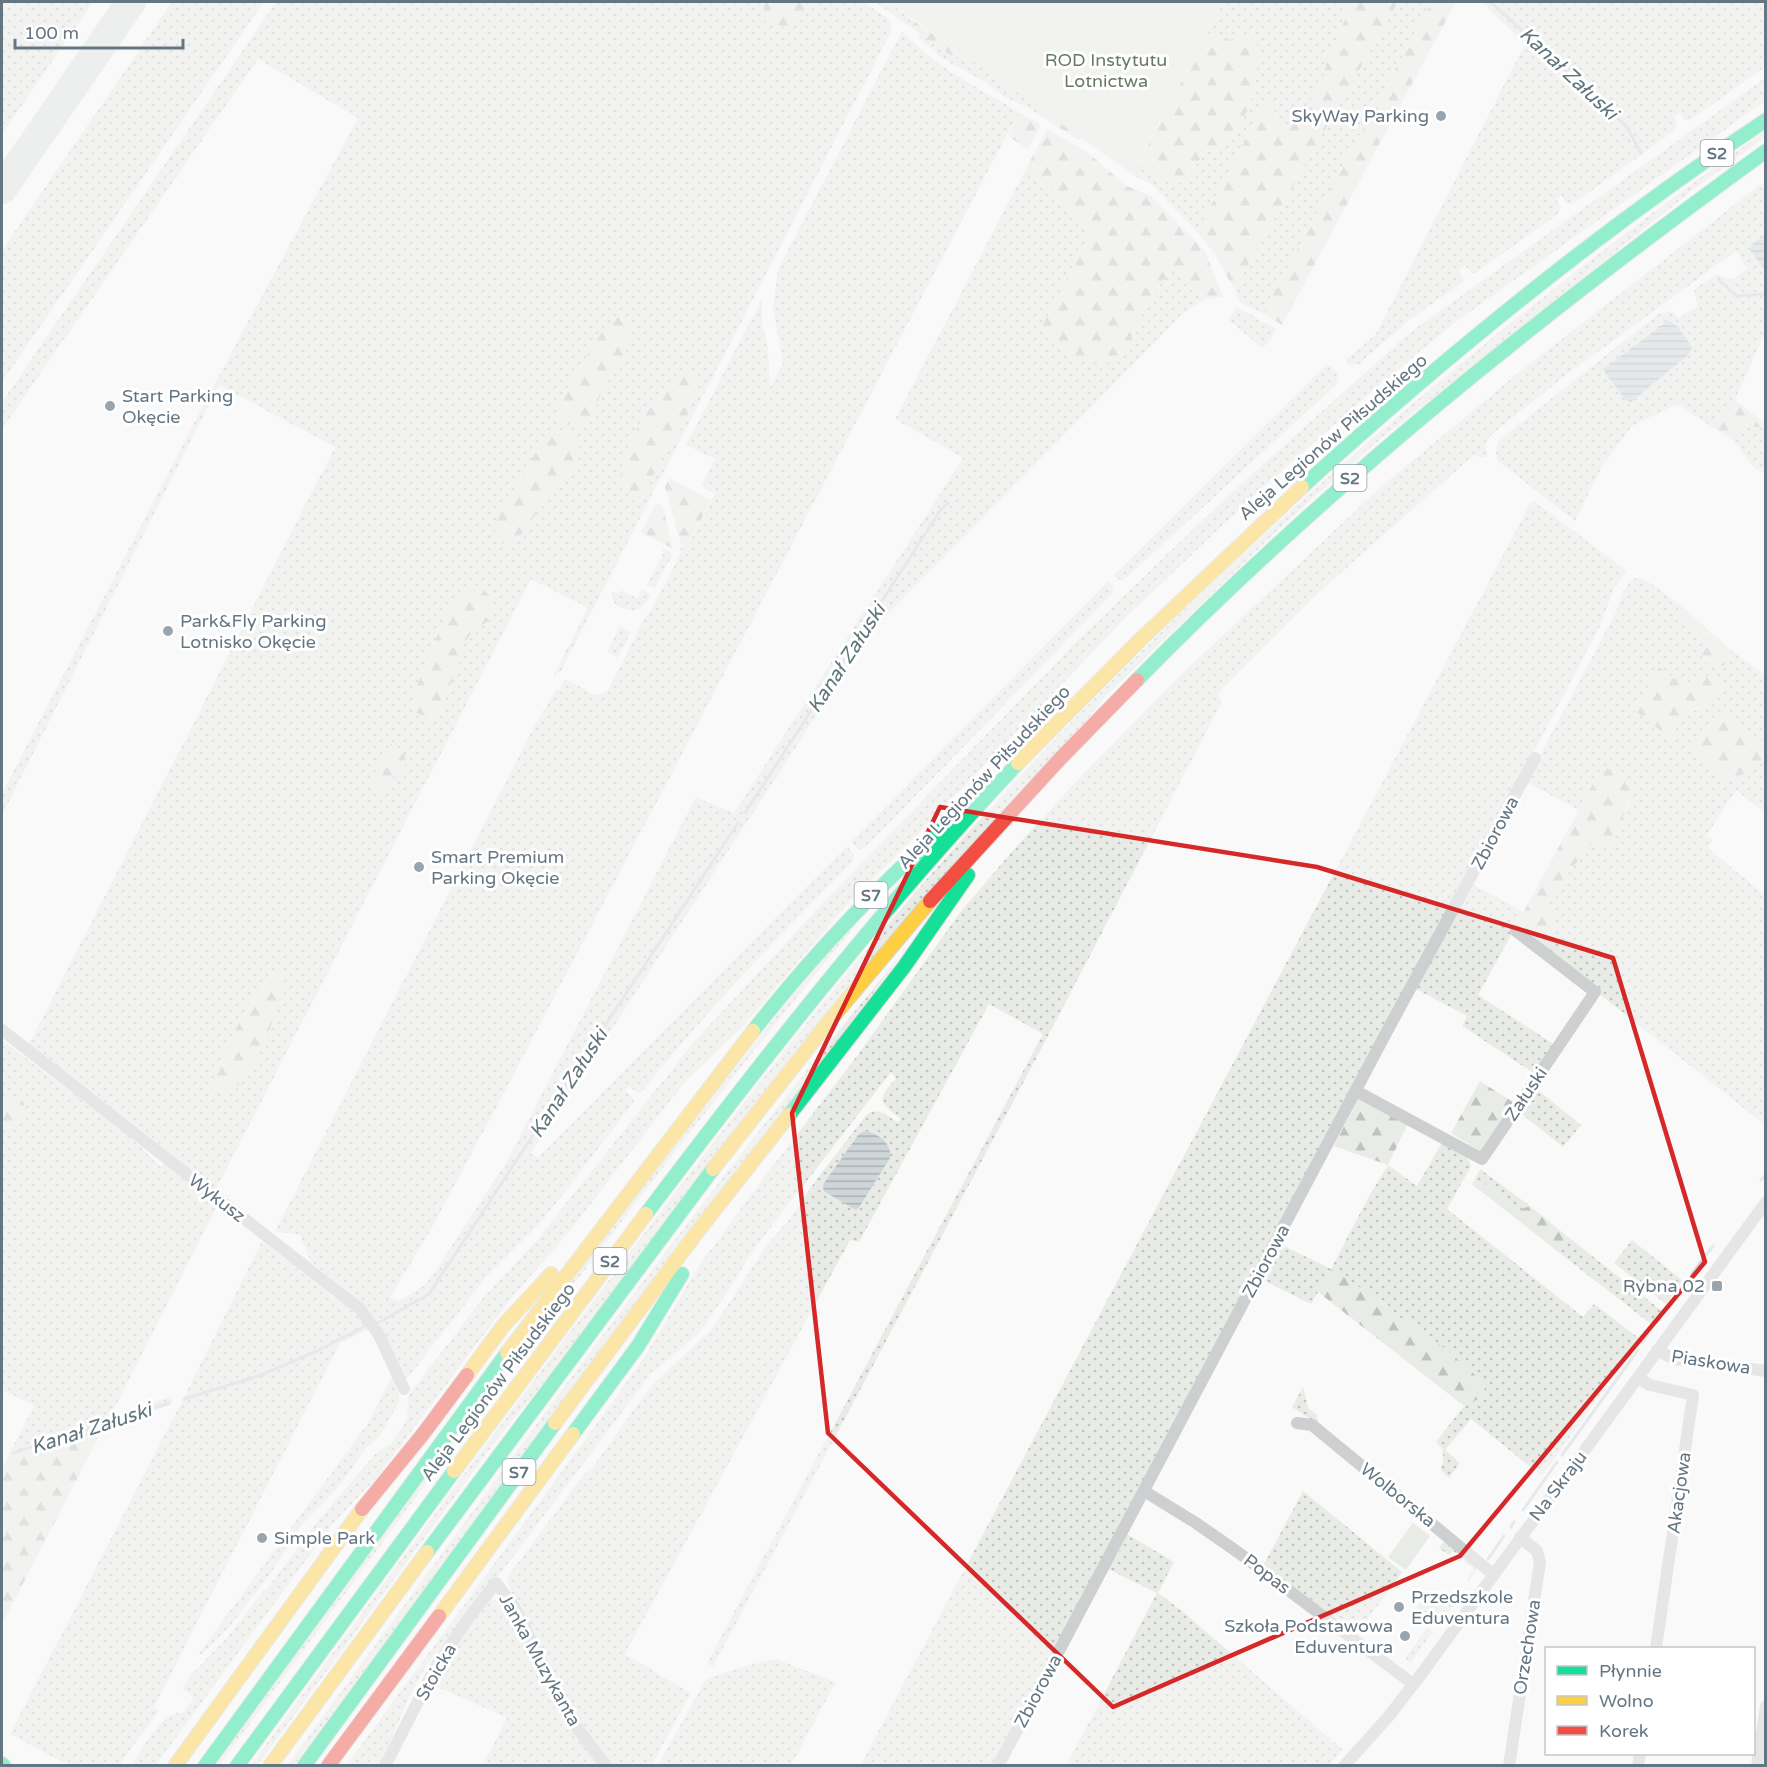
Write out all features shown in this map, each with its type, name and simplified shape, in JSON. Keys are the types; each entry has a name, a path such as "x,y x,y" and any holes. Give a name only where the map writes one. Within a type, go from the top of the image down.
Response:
{"highway":[{"name":"Aleja Legionów Piłsudskiego","path":"237,1766 646,1214 781,1038 898,896 1006,776 1150,628 1290,497 1394,405 1531,291 1669,186 1766,120"},
{"name":"S2","path":"270,1766 715,1165 857,986 970,855 1137,679 1312,512 1408,428 1557,306 1766,151"},
{"name":"S7","path":"205,1766 430,1456 612,1214 753,1032 828,940 920,848 1006,776"},
{"name":"S7","path":"304,1766 627,1325 738,1179 901,973 932,931 1008,815"},
{"path":"328,1766 638,1346 738,1179"},
{"path":"175,1766 347,1528 423,1434 503,1326 559,1264 612,1214"}],"street":[{"name":"Zbiorowa","path":"998,1766 1535,758"},
{"name":"Załuski","path":"1356,1091 1482,1159 1594,992 1516,931"},
{"name":"Wykusz","path":"2,1030 360,1309 379,1335 404,1389"},
{"name":"Na Skraju","path":"1344,1766 1389,1716 1413,1684 1658,1350 1760,1219 1766,1202"},
{"name":"Piaskowa","path":"1658,1350 1674,1359 1766,1371"},
{"name":"Akacjowa","path":"1638,1378 1650,1385 1694,1395 1656,1647"},
{"name":"Wolborska","path":"1297,1423 1312,1425 1494,1575"},
{"name":"Popas","path":"1144,1491 1198,1524 1239,1553 1413,1684"},
{"name":"Orzechowa","path":"1509,1766 1540,1562 1537,1551 1520,1537"},
{"name":"Stoicka","path":"386,1766 436,1666 496,1583"},
{"name":"Janka Muzykanta","path":"496,1583 515,1608 568,1716 606,1766"},
{"path":"1757,1766 1766,1706"}],"highlighted area":[{"path":"940,807 1317,867 1613,958 1705,1262 1460,1556 1113,1707 828,1433 792,1113"}],"green space":[{"path":"2,2 93,2 2,134"},
{"path":"172,2 264,2 2,382 2,250"},
{"path":"276,2 765,2 762,20 802,18 807,2 864,2 890,20 889,36 561,671 553,676 588,608 531,579 215,1191 166,1149 29,1044 335,447 219,385 2,815 2,793 215,383 358,118 258,59 2,429 2,402","holes":["700,380 684,424 667,447 642,496 628,445 647,410 669,385","601,393 592,417 559,423","560,431 580,439 577,461 558,490 538,511 516,542","444,619 489,621 474,629 462,647 458,665 440,712 430,719 413,696","392,743 405,755 405,770 395,774 381,792","276,969 215,1071 247,1007"]},
{"path":"765,2 807,2 802,18 784,27 762,20"},
{"path":"875,2 889,2 915,22 910,27"},
{"name":"ROD Instytutu Lotnictwa","path":"889,2 1223,2 1132,174"},
{"path":"1223,2 1339,2 1345,9 1345,20 1329,55 1323,80 1298,121 1286,125 1277,123 1274,110 1260,108 1197,232 1152,185 1132,174 1140,160 1165,181 1182,183 1205,153 1222,145 1249,107 1259,68 1257,44 1243,33 1231,40 1207,33"},
{"path":"1339,2 1398,2 1234,289 1215,254 1197,232 1260,108 1269,99 1277,123 1286,125 1298,121 1322,80 1329,55 1345,20 1345,9"},
{"path":"1398,2 1432,2 1263,313 1241,303 1234,289"},
{"path":"1432,2 1456,2 1282,325 1263,313"},
{"path":"1482,2 1765,2 1765,67 1689,121 1684,120 1681,112 1674,116 1677,124 1674,131 1573,204 1566,203 1562,196 1556,199 1561,207 1558,214 1477,272 1471,273 1465,266 1459,271 1464,280 1462,283 1412,318 1359,364 1349,365 1346,360 1376,334 1525,44"},
{"path":"915,22 963,54 958,57 952,56 910,27"},
{"path":"902,31 943,66 1019,112 494,1112 428,1235 390,1297 398,1301 422,1287 430,1279 506,1163 696,797 734,813 963,458 895,419 1028,165 1063,199 1089,235 1041,329 1122,351 1153,294 1177,269 1187,285 1205,299 1183,314 873,629 531,1153 538,1157 847,846 854,854 853,861 718,1003 642,1092 639,1093 628,1086 625,1092 632,1096 634,1102 543,1220 488,1275 409,1376 405,1378 371,1316 353,1296 311,1262 300,1235 275,1231 534,727 556,690 559,690 565,679 595,695 607,692 680,555 681,544 687,547 715,494 701,486 715,459 686,445 762,299 762,324 768,346 770,387 783,363 773,309 778,269"},
{"path":"1243,32 1257,43 1259,68 1249,107 1237,131 1222,145 1205,153 1182,183 1165,182 1140,160 1207,33 1230,40"},
{"path":"921,34 952,56 958,57 963,54 1053,117 1050,122 943,59 918,37"},
{"path":"1765,78 1765,101 1453,324 1261,489 1126,617 932,820 845,907 745,1024 684,1083 569,1232 509,1301 378,1476 331,1526 156,1765 131,1766 160,1724 175,1713 183,1713 194,1698 182,1688 192,1674 226,1639 312,1528 376,1453 391,1444 407,1420 408,1396 482,1299 538,1239 692,1044 824,902 1080,638 1229,495 1408,334"},
{"path":"1019,112 1041,125 1028,150 1008,136"},
{"path":"1053,117 1081,137 1078,140 1050,122"},
{"path":"1047,129 1087,152 1127,186 1151,196 1205,251 1223,297 1205,299 1187,285 1177,270 1160,285 1129,342 1116,357 1104,365 1073,357 1041,329 1089,235 1063,199 1028,165"},
{"path":"1765,131 1765,137 1693,190 1372,446 1281,527 1107,695 495,1442 258,1765 250,1766 479,1453 702,1157 830,994 964,837 1055,739 1149,644 1246,551 1345,462 1551,291"},
{"path":"1765,181 1765,332 1735,400 1722,410 1714,428 1677,404 1632,426 1602,467 1575,521 1498,461 1496,453 1499,440 1658,314 1671,311 1679,318 1698,306 1694,292 1697,287 1718,274 1732,280 1747,268 1736,251 1565,376 1491,435 1486,443 1487,456 1483,458 1474,455 1317,594 1218,693 1222,702 1048,1036 713,1667 707,1663 1043,1034 989,1004 859,1242 850,1240 625,1654 691,1693 652,1765 611,1765 565,1703 510,1589 507,1582 509,1575 584,1474 590,1471 650,1387 711,1330 769,1242 789,1220 816,1180 867,1114 876,1111 898,1123 901,1119 884,1105 883,1101 885,1092 896,1078 891,1072 751,1253 706,1324 698,1334 650,1375 451,1639 438,1651 418,1680 379,1765 346,1766 645,1356 698,1267 857,1056 962,910 1017,846 1080,777 1189,667 1382,486 1517,374"},
{"path":"1237,307 1276,329 1262,348 1229,320"},
{"path":"624,314 633,328 620,361 601,393 592,417 584,427 559,423 556,407 607,324"},
{"path":"1327,364 1339,375 1337,384 1123,581 1113,576"},
{"path":"689,372 700,380 684,424 667,447 642,496 634,502 619,483 628,445 647,410 669,385"},
{"path":"1735,400 1766,426 1746,428 1734,441 1714,428 1722,410"},
{"path":"1765,426 1765,474 1755,469 1734,441 1746,428"},
{"path":"560,431 580,439 577,461 558,490 510,546 495,541 495,523 540,445"},
{"path":"669,478 711,500 687,547 681,544 665,487"},
{"path":"1534,501 1626,572 1615,586 1600,626 1554,714 992,1765 860,1766 1530,504"},
{"path":"656,504 661,504 663,507 673,549 641,532"},
{"path":"663,548 673,554 654,589 647,585 664,552"},
{"path":"1639,577 1655,586 1684,608 1675,615 1678,621 1696,629 1709,641 1702,653 1729,663 1731,650 1765,675 1765,744 1718,711 1727,782 1750,771 1765,758 1765,813 1736,790 1707,835 1713,840 1708,848 1765,895 1765,1125 1545,951 1550,909 1548,900 1593,841 1606,847 1631,800 1603,766 1579,810 1526,782 1616,612 1623,591","holes":["1659,667 1685,686 1695,679 1710,705 1685,716 1669,737"]},
{"path":"1108,581 1114,588 1113,593 865,848 858,849 851,842"},
{"path":"478,585 495,600 489,621 474,629 462,647 458,665 440,712 430,719 414,712 413,696 444,619 463,590"},
{"path":"642,589 651,594 645,604 637,609 628,610 617,606 613,601 611,591 618,594 621,590 637,598"},
{"path":"1684,608 1731,650 1729,663 1716,668 1705,662 1702,653 1709,641 1696,629 1678,621 1675,615"},
{"path":"620,626 631,632 618,658 607,652"},
{"path":"1659,667 1685,686 1703,676 1723,679 1724,688 1710,705 1695,708 1677,724 1670,738 1634,710"},
{"path":"1718,711 1765,744 1765,758 1750,771 1727,782 1691,754 1696,740"},
{"path":"392,743 405,755 405,770 395,774 381,792 372,782 381,755"},
{"path":"1603,765 1634,788 1612,844 1606,847 1593,841 1548,900 1556,931 1545,951 1515,928"},
{"path":"1472,884 1524,912 1478,995 1555,1045 1535,1074 1462,1026 1467,1016 1416,989"},
{"path":"861,919 777,1022 614,1232 455,1444 220,1765 214,1766 562,1291 808,975"},
{"path":"902,954 294,1765 287,1766 664,1253 742,1152"},
{"path":"277,969 285,980 261,1051 247,1076 239,1084 233,1088 212,1093 215,1071 247,1007"},
{"path":"2,1040 127,1134 161,1167 164,1162 217,1206 111,1415 173,1396 171,1405 8,1456 34,1406 5,1391 2,1398 2,1126 13,1128 20,1099 2,1097"},
{"path":"1480,1081 1516,1104 1483,1153 1451,1133"},
{"path":"1534,1087 1581,1125 1563,1147 1518,1111"},
{"path":"2,1097 14,1097 24,1103 24,1118 13,1128 2,1126"},
{"path":"1358,1098 1408,1123 1388,1165 1334,1146"},
{"path":"1444,1139 1464,1154 1471,1166 1447,1209 1583,1317 1594,1304 1640,1339 1542,1476 1471,1419 1445,1450 1460,1463 1449,1478 1441,1470 1443,1449 1436,1442 1464,1406 1482,1397 1446,1349 1428,1338 1418,1326 1399,1317 1387,1305 1331,1270 1311,1304 1263,1280 1282,1245 1331,1269 1388,1165 1417,1186"},
{"path":"1480,1169 1530,1206 1516,1211 1490,1186 1474,1181"},
{"path":"1474,1181 1490,1186 1516,1211 1530,1206 1568,1237 1557,1251 1472,1184"},
{"path":"1568,1237 1662,1311 1651,1324 1557,1251"},
{"path":"1632,1240 1683,1281 1666,1304 1614,1263"},
{"path":"262,1241 356,1314 365,1318 370,1329 340,1343 154,1707 159,1711 119,1765 68,1765 10,1734"},
{"path":"1331,1269 1387,1305 1399,1317 1418,1326 1428,1338 1446,1349 1486,1385 1482,1397 1464,1406 1318,1292"},
{"path":"393,1375 400,1400 380,1436 364,1450 342,1483 301,1526 271,1573 228,1629 201,1655 199,1653 368,1423"},
{"path":"1303,1387 1308,1408 1317,1415 1318,1424 1292,1407"},
{"path":"104,1427 2,1624 2,1468 8,1456"},
{"path":"1303,1491 1402,1572 1357,1634 1264,1564"},
{"path":"1413,1523 1430,1536 1406,1570 1388,1557"},
{"path":"1127,1534 1174,1562 1158,1593 1182,1611 1343,1750 1329,1765 1066,1766 1157,1593 1108,1569"},
{"path":"1444,1541 1477,1569 1469,1582 1467,1580 1474,1569 1453,1551 1449,1555 1439,1548"},
{"path":"1460,1589 1463,1592 1443,1620 1440,1617"},
{"path":"1427,1593 1447,1607 1433,1627 1417,1616 1417,1608"},
{"path":"492,1599 503,1602 598,1765 483,1765 507,1718 433,1685 452,1660 453,1646 486,1601"},
{"path":"1427,1628 1433,1631 1411,1663 1405,1658"},
{"path":"776,1659 836,1682 791,1765 658,1765 706,1679"}],"shaded area":[{"path":"1765,235 1765,271 1750,250 1752,244"},
{"path":"1669,320 1679,328 1692,347 1689,354 1631,402 1626,400 1605,373 1605,368"},
{"path":"864,1131 874,1134 886,1143 890,1158 856,1210 825,1192 823,1188 824,1183 859,1134"}],"waterway":[{"name":"Kanał Załuski","path":"1491,2 1626,126 1640,151"},
{"name":"Kanał Załuski","path":"1720,281 1737,296 1766,294"},
{"name":"Kanał Załuski","path":"745,813 940,511 948,503"},
{"name":"Kanał Załuski","path":"378,1323 429,1294 738,823"},
{"path":"1761,1180 1766,1174"},
{"path":"1692,1274 1713,1246"},
{"path":"1670,1304 1684,1286"},
{"path":"1657,1322 1663,1313"},
{"name":"Kanał Załuski","path":"184,1399 261,1375 317,1351 367,1325"},
{"path":"1642,1343 1648,1334"},
{"path":"1562,1455 1638,1350"},
{"name":"Kanał Załuski","path":"13,1453 169,1403"},
{"path":"1523,1510 1557,1462"},
{"path":"1511,1527 1514,1522"},
{"path":"1488,1559 1504,1536"}],"taxiway":[{"path":"2,189 131,2"}],"traffic: fast":[{"path":"1302,487 1413,389 1527,294 1644,205 1766,120"},
{"path":"1137,680 1285,537 1440,402 1601,274 1766,151"},
{"path":"646,1214 735,1098 872,927 1018,763"},
{"path":"753,1031 844,924 945,827"},
{"path":"789,1115 904,967 968,875"},
{"path":"427,1552 713,1169"},
{"path":"573,1434 638,1346 682,1274"},
{"path":"205,1766 507,1353"},
{"path":"304,1766 555,1423"},
{"path":"237,1766 454,1471"}],"traffic: slow":[{"path":"1018,763 1142,638 1302,487"},
{"path":"713,1169 830,1020 930,901"},
{"path":"507,1353 753,1031"},
{"path":"555,1423 698,1231 789,1115"},
{"path":"454,1471 646,1214"},
{"path":"467,1375 503,1326 551,1274"},
{"path":"439,1616 573,1434"},
{"path":"175,1766 362,1509"},
{"path":"270,1766 427,1552"}],"traffic: jam":[{"path":"930,901 1059,760 1137,680"},
{"path":"362,1509 467,1375"},
{"path":"328,1766 439,1616"}],"place":[{"name":"SkyWay Parking","path":"1441,116"},
{"name":"Start Parking Okęcie","path":"110,406"},
{"name":"Park&Fly Parking Lotnisko Okęcie","path":"168,631"},
{"name":"Smart Premium Parking Okęcie","path":"419,867"},
{"name":"Rybna 02","path":"1717,1286"},
{"name":"Simple Park","path":"262,1538"},
{"name":"Przedszkole Eduventura","path":"1399,1607"},
{"name":"Szkoła Podstawowa Eduventura","path":"1405,1636"}]}
